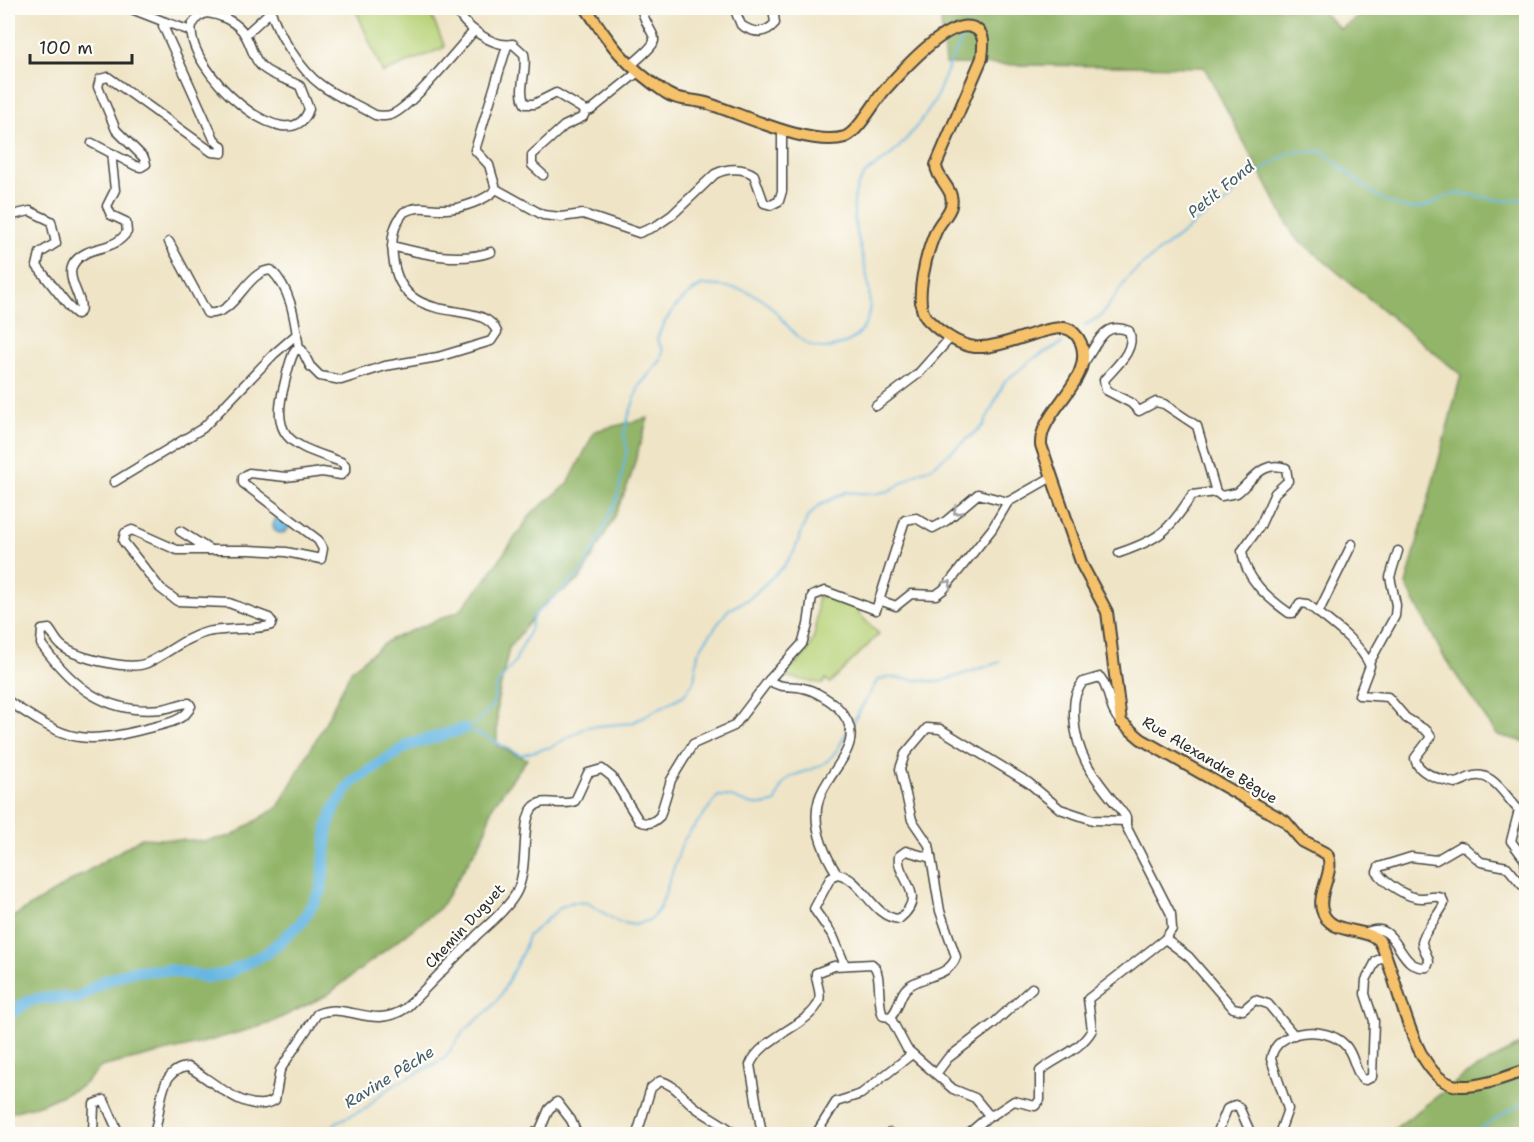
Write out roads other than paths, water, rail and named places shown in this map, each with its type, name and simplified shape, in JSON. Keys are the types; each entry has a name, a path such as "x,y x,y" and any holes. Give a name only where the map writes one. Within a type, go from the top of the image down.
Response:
{"main road":[{"path":"586,8 611,46 669,96 705,102 782,130"},
{"name":"Rue Alexandre Bègue","path":"782,130 824,138 852,134 908,65 944,34 961,26 974,27 981,34 984,43 982,58 936,165 936,171 949,191 951,206 931,244 920,298 925,317 963,344 981,347 1064,328 1075,334 1080,341 1082,352 1079,369 1069,392 1047,423 1041,437 1050,478 1082,565 1107,612 1121,722 1141,739 1285,821 1302,841 1327,854 1329,864 1321,904 1323,913 1334,925 1365,933 1379,940 1387,956 1406,1016 1434,1074 1452,1085 1469,1086 1527,1070"}],"street":[{"path":"129,8 191,31"},
{"path":"455,8 465,23 474,31 507,46 513,44 524,54 525,76 521,95 525,104 534,104 556,93 586,111 591,110 634,68 655,42 656,36 641,8"},
{"path":"734,8 741,25 759,32 766,31 776,23 772,8"},
{"path":"245,35 271,9 285,40 321,85 375,115 384,116 391,115 407,104 474,31"},
{"path":"218,11 245,35 254,59 265,70 300,86 305,92 309,109 301,123 291,128 281,126 249,112 228,97 214,79 194,43 191,31 198,17 218,11"},
{"path":"92,142 136,166 141,167 146,164 144,158 116,130 98,87 98,83 104,77 116,83 212,152 222,153 222,147 214,139 163,30 165,22"},
{"path":"507,46 475,150 489,165 496,189 543,215 552,217 583,214 639,233 656,226 715,174 741,169 754,175 764,203 771,205 779,201 782,191 782,130"},
{"path":"543,175 532,165 532,154 564,126 583,117 586,111"},
{"path":"8,216 30,211 51,221 56,243 40,253 37,266 77,314 82,306 71,280 73,267 86,253 115,244 127,232 126,222 111,215 107,206 115,190 111,162 113,154"},
{"path":"169,242 207,313 217,312 232,302 259,274 271,270 284,282 299,349 309,366 320,376 341,380 386,366 438,357 492,341 497,332 492,324 477,316 431,307 415,299 396,273 392,246 393,232 404,212 419,207 450,209 489,196 496,189"},
{"path":"392,246 447,257 467,258 491,252"},
{"path":"1079,369 1090,356 1100,335 1108,328 1129,331 1132,338 1129,349 1104,380 1106,390 1131,403 1139,411 1156,402 1164,404 1197,426 1216,492 1221,496 1237,494 1254,473 1267,467 1286,468 1288,481 1275,493 1260,526 1246,543 1242,551 1243,560 1261,590 1289,613 1302,603 1342,633 1369,663"},
{"path":"114,482 203,428 274,354 297,334"},
{"path":"876,406 918,374 951,337"},
{"path":"8,701 48,728 87,740 114,737 162,725 187,713 192,706 189,702 153,710 123,710 108,704 60,669 41,644 40,637 44,629 49,629 62,646 77,654 118,665 138,666 152,661 176,644 199,634 222,629 271,625 269,618 229,603 177,601 160,588 126,545 123,537 132,530 169,549 249,550 286,552 317,559 323,557 323,549 318,540 243,483 243,477 249,473 286,477 322,472 340,475 345,471 345,465 341,462 298,445 289,438 279,422 279,407 293,354 299,349"},
{"path":"879,600 896,606 911,594 936,595 944,589 992,529 1008,502 1050,478"},
{"path":"1119,553 1150,543 1173,524 1192,495 1216,492"},
{"path":"931,858 906,851 899,856 897,862 908,881 911,900 910,908 899,919 883,914 847,878 837,874 826,856 816,812 822,792 850,744 849,726 840,709 807,689 783,688 769,680 793,657 802,644 808,625 812,596 817,592 825,591 876,610 905,520 916,518 933,528 946,521 978,494 1008,502"},
{"path":"180,531 212,551"},
{"path":"1318,613 1352,544"},
{"path":"1398,551 1390,577 1396,604 1395,616 1369,663 1359,695 1388,696 1406,718 1427,731 1431,737 1416,758 1419,767 1455,783 1469,777 1489,777 1497,784 1519,810 1511,841 1525,861 1527,872"},
{"path":"969,1134 990,1115 1014,1101 1038,1104 1040,1071 1050,1063 1067,1057 1092,1030 1088,999 1165,939 1172,929 1171,914 1156,888 1126,817 1090,771 1075,736 1074,699 1083,682 1100,677 1114,716 1121,722"},
{"name":"Chemin Duguet","path":"154,1134 164,1087 174,1070 188,1067 241,1100 254,1105 268,1104 275,1100 280,1070 317,1014 332,1010 366,1018 387,1018 406,1008 515,894 526,859 530,811 536,805 545,802 565,805 575,801 588,773 602,769 612,777 639,820 649,824 655,821 660,816 679,763 693,744 734,726 769,680"},
{"path":"890,1017 905,989 944,971 956,957 940,911 929,845 909,812 900,769 905,754 927,728 933,726 1029,783 1060,809 1093,820 1126,821"},
{"path":"1365,933 1373,929 1389,932 1394,936 1401,954 1419,968 1427,967 1429,962 1422,944 1423,936 1439,915 1444,904 1442,897 1419,898 1408,895 1377,872 1379,867 1411,856 1436,861 1460,846 1481,862 1507,867 1522,885 1527,882"},
{"path":"837,874 831,877 814,909 833,936 845,965"},
{"path":"1165,939 1189,957 1233,1008 1243,1010 1256,1000 1268,1004 1294,1035"},
{"path":"1279,1134 1288,1109 1271,1059 1272,1052 1294,1035 1314,1031 1334,1037 1347,1047 1362,1079 1369,1079 1373,1071 1371,1047 1374,1021 1365,994 1366,980 1377,961 1387,956"},
{"path":"762,1134 750,1070 753,1057 815,1009 820,994 816,973 820,969 845,965 872,964 877,968 879,1006 884,1016 890,1017 912,1054 953,1089 975,1098 990,1115"},
{"path":"936,1074 948,1058 993,1024 1032,988"},
{"path":"816,1134 836,1102 861,1094 912,1054"},
{"path":"637,1134 651,1088 660,1080 669,1082 696,1108 724,1124 735,1134"},
{"path":"93,1134 94,1104 104,1100 119,1134"},
{"path":"532,1134 540,1130 549,1109 557,1102 571,1120 577,1134"},
{"path":"1217,1134 1227,1109 1235,1105 1239,1107 1251,1134"}],"water":[{"path":"278,517 284,517 289,525 287,531 278,533 273,528 273,522"}],"waterway":[{"path":"968,24 972,8"},
{"path":"463,729 475,725 493,704 496,687 515,661 530,630 533,616 580,574 596,546 617,498 627,450 624,434 639,386 661,360 663,351 657,339 665,322 681,301 703,285 746,291 769,304 800,339 820,348 832,347 854,338 866,323 870,304 868,282 854,213 858,186 870,170 900,146 926,115 967,29"},
{"name":"Petit Fond","path":"1085,325 1101,316 1130,275 1196,222 1225,203 1247,180 1290,152 1322,151 1380,198 1407,208 1420,208 1457,194 1502,201 1526,197"},
{"name":"Petit Fond","path":"464,729 485,736 520,755 551,747 587,727 632,723 684,695 694,681 698,653 706,640 728,610 750,598 783,567 794,552 807,518 818,506 846,492 873,494 889,491 919,472 931,468 983,426 1005,381 1036,357 1062,343"},
{"name":"Ravine Pêche","path":"852,724 877,681 886,677 939,682 1000,662"},
{"path":"8,1015 29,1001 42,998 78,998 102,982 132,971 169,970 206,977 226,974 267,953 300,924 321,891 328,825 335,807 351,783 408,745 463,729"},
{"name":"Ravine Pêche","path":"323,1134 337,1122 367,1108 377,1097 396,1084 444,1059 464,1031 491,1008 501,995 528,936 561,907 573,902 588,903 618,922 635,925 650,920 660,908 683,841 718,796 727,796 757,805 776,802 783,784 793,776 813,769 830,759 847,731"},
{"path":"1470,1134 1526,1101"}]}
